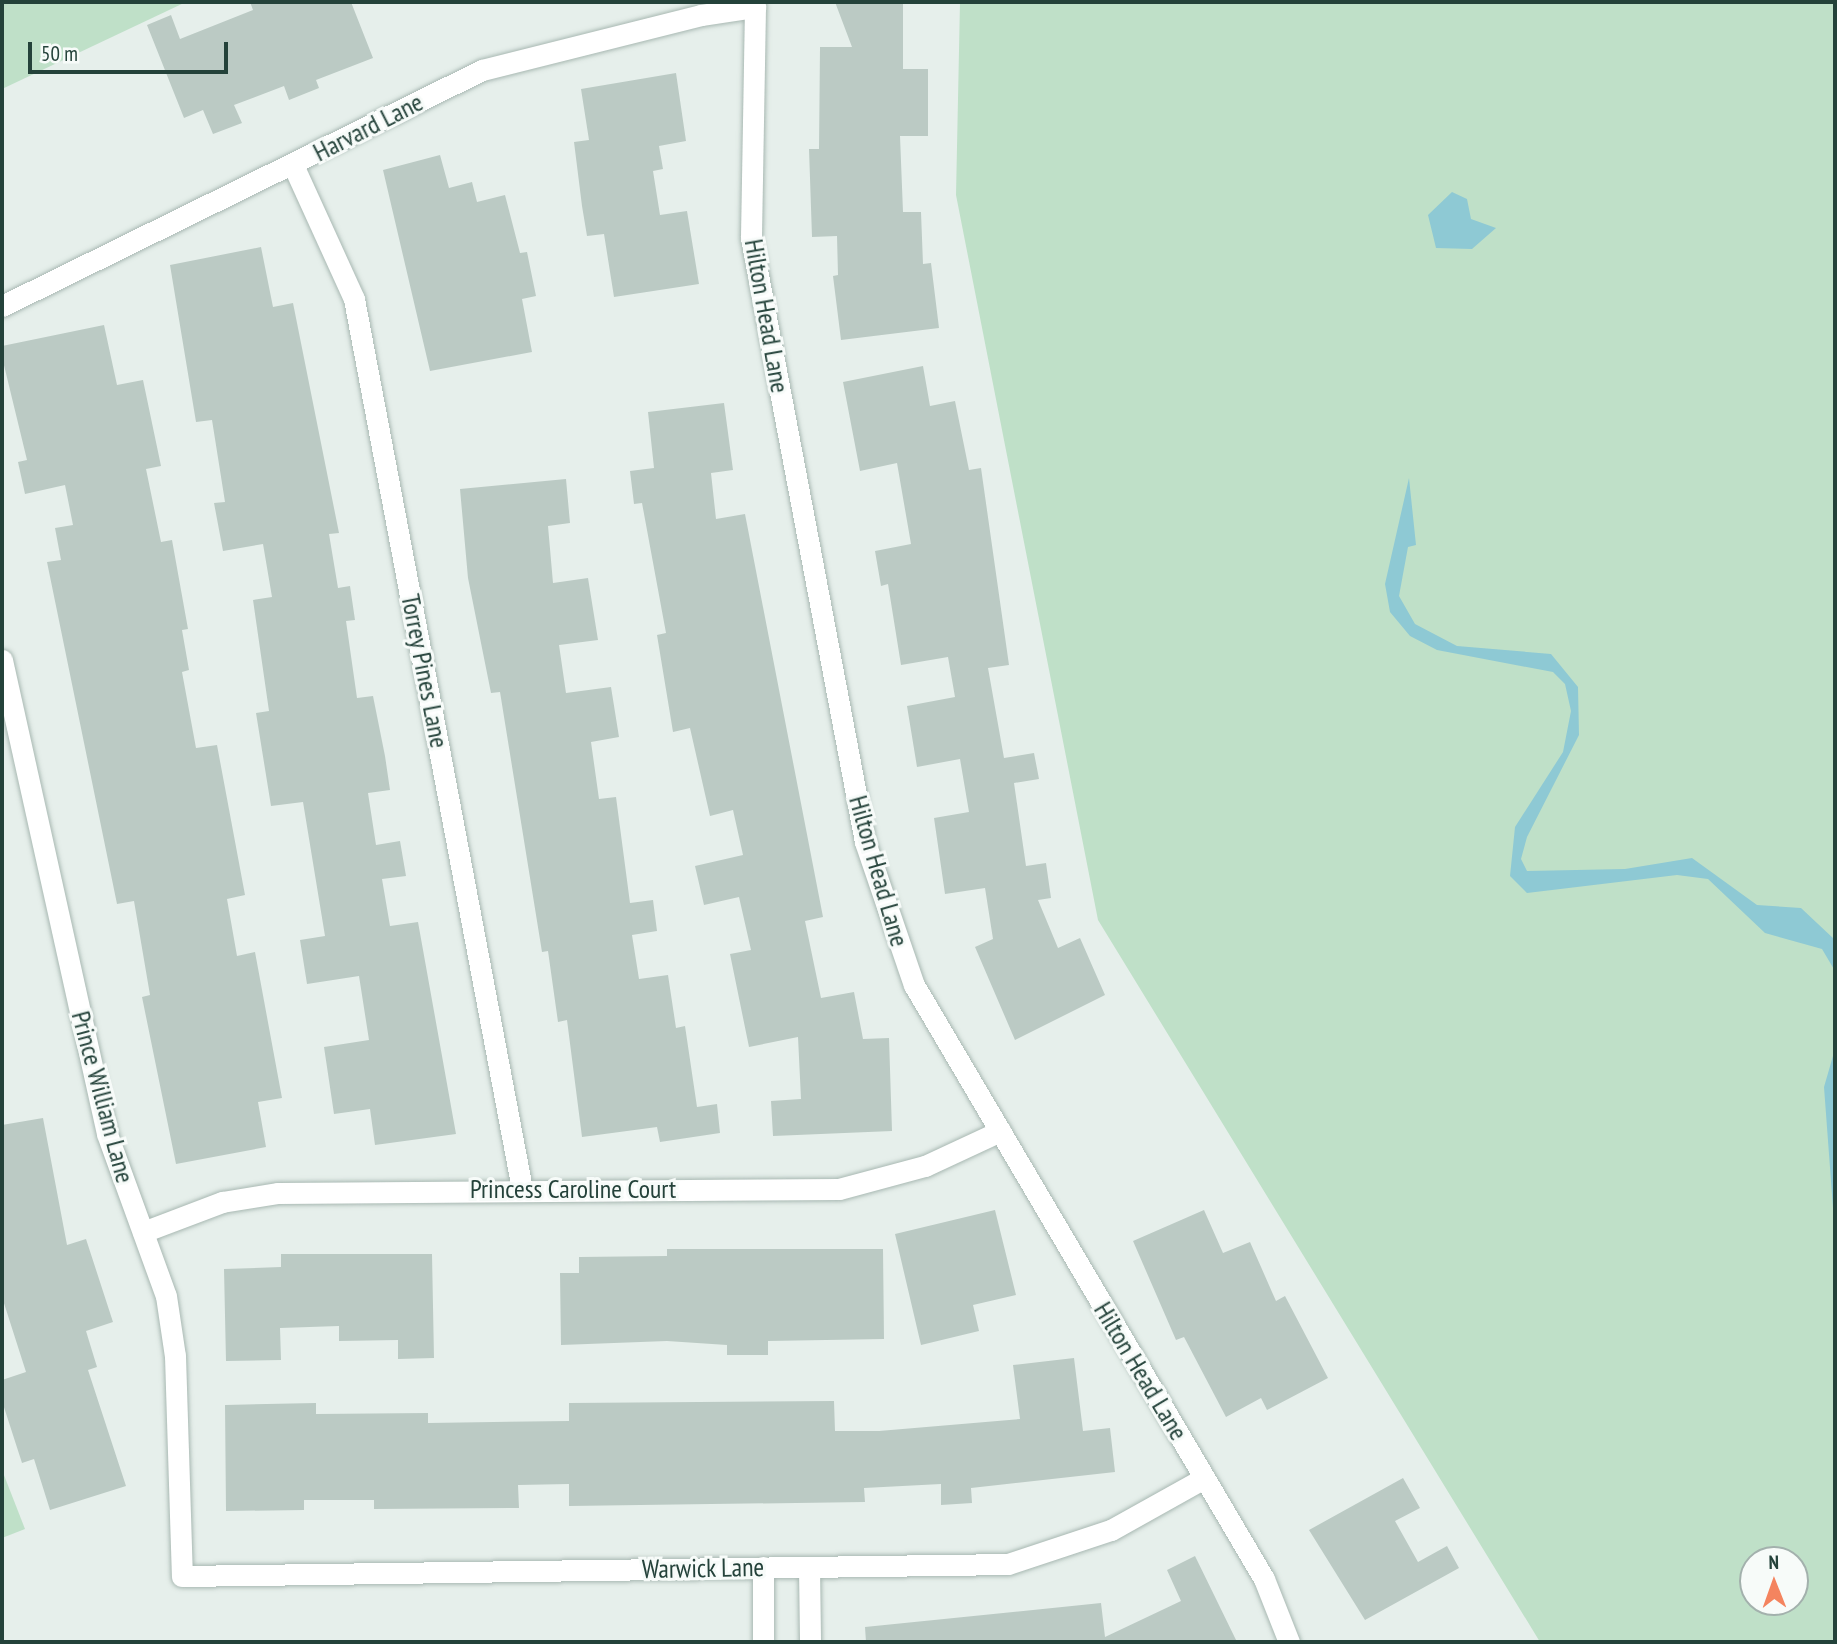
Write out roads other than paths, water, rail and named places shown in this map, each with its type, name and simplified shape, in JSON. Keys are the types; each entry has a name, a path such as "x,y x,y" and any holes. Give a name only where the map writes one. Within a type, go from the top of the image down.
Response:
{"street":[{"name":"Harvard Lane","path":"2,306 482,70 701,15 755,8"},
{"name":"Hilton Head Lane","path":"755,8 751,239 865,842 914,985 1264,1579 1289,1642"},
{"name":"Torrey Pines Lane","path":"293,165 354,299 522,1189"},
{"name":"Prince William Lane","path":"2,660 107,1134 166,1296 175,1356 182,1576"},
{"name":"Princess Caroline Court","path":"143,1232 222,1202 278,1193 522,1189 839,1189 925,1166 1000,1131"},
{"name":"Warwick Lane","path":"182,1576 1008,1564 1111,1530 1204,1478"},
{"path":"763,1567 763,1642"},
{"path":"809,1567 810,1642"}],"water":[{"path":"1452,192 1467,199 1471,219 1496,228 1472,249 1436,248 1428,215"},
{"path":"1409,478 1416,545 1408,547 1399,596 1415,624 1457,646 1551,654 1578,687 1579,735 1527,837 1521,859 1527,871 1625,869 1692,858 1757,905 1801,908 1834,939 1835,971 1822,949 1765,933 1708,879 1677,875 1527,893 1510,876 1515,827 1563,752 1571,711 1565,684 1553,672 1437,650 1410,636 1390,612 1385,584"},
{"path":"1835,1049 1833,1088 1835,1235 1824,1087"}]}
